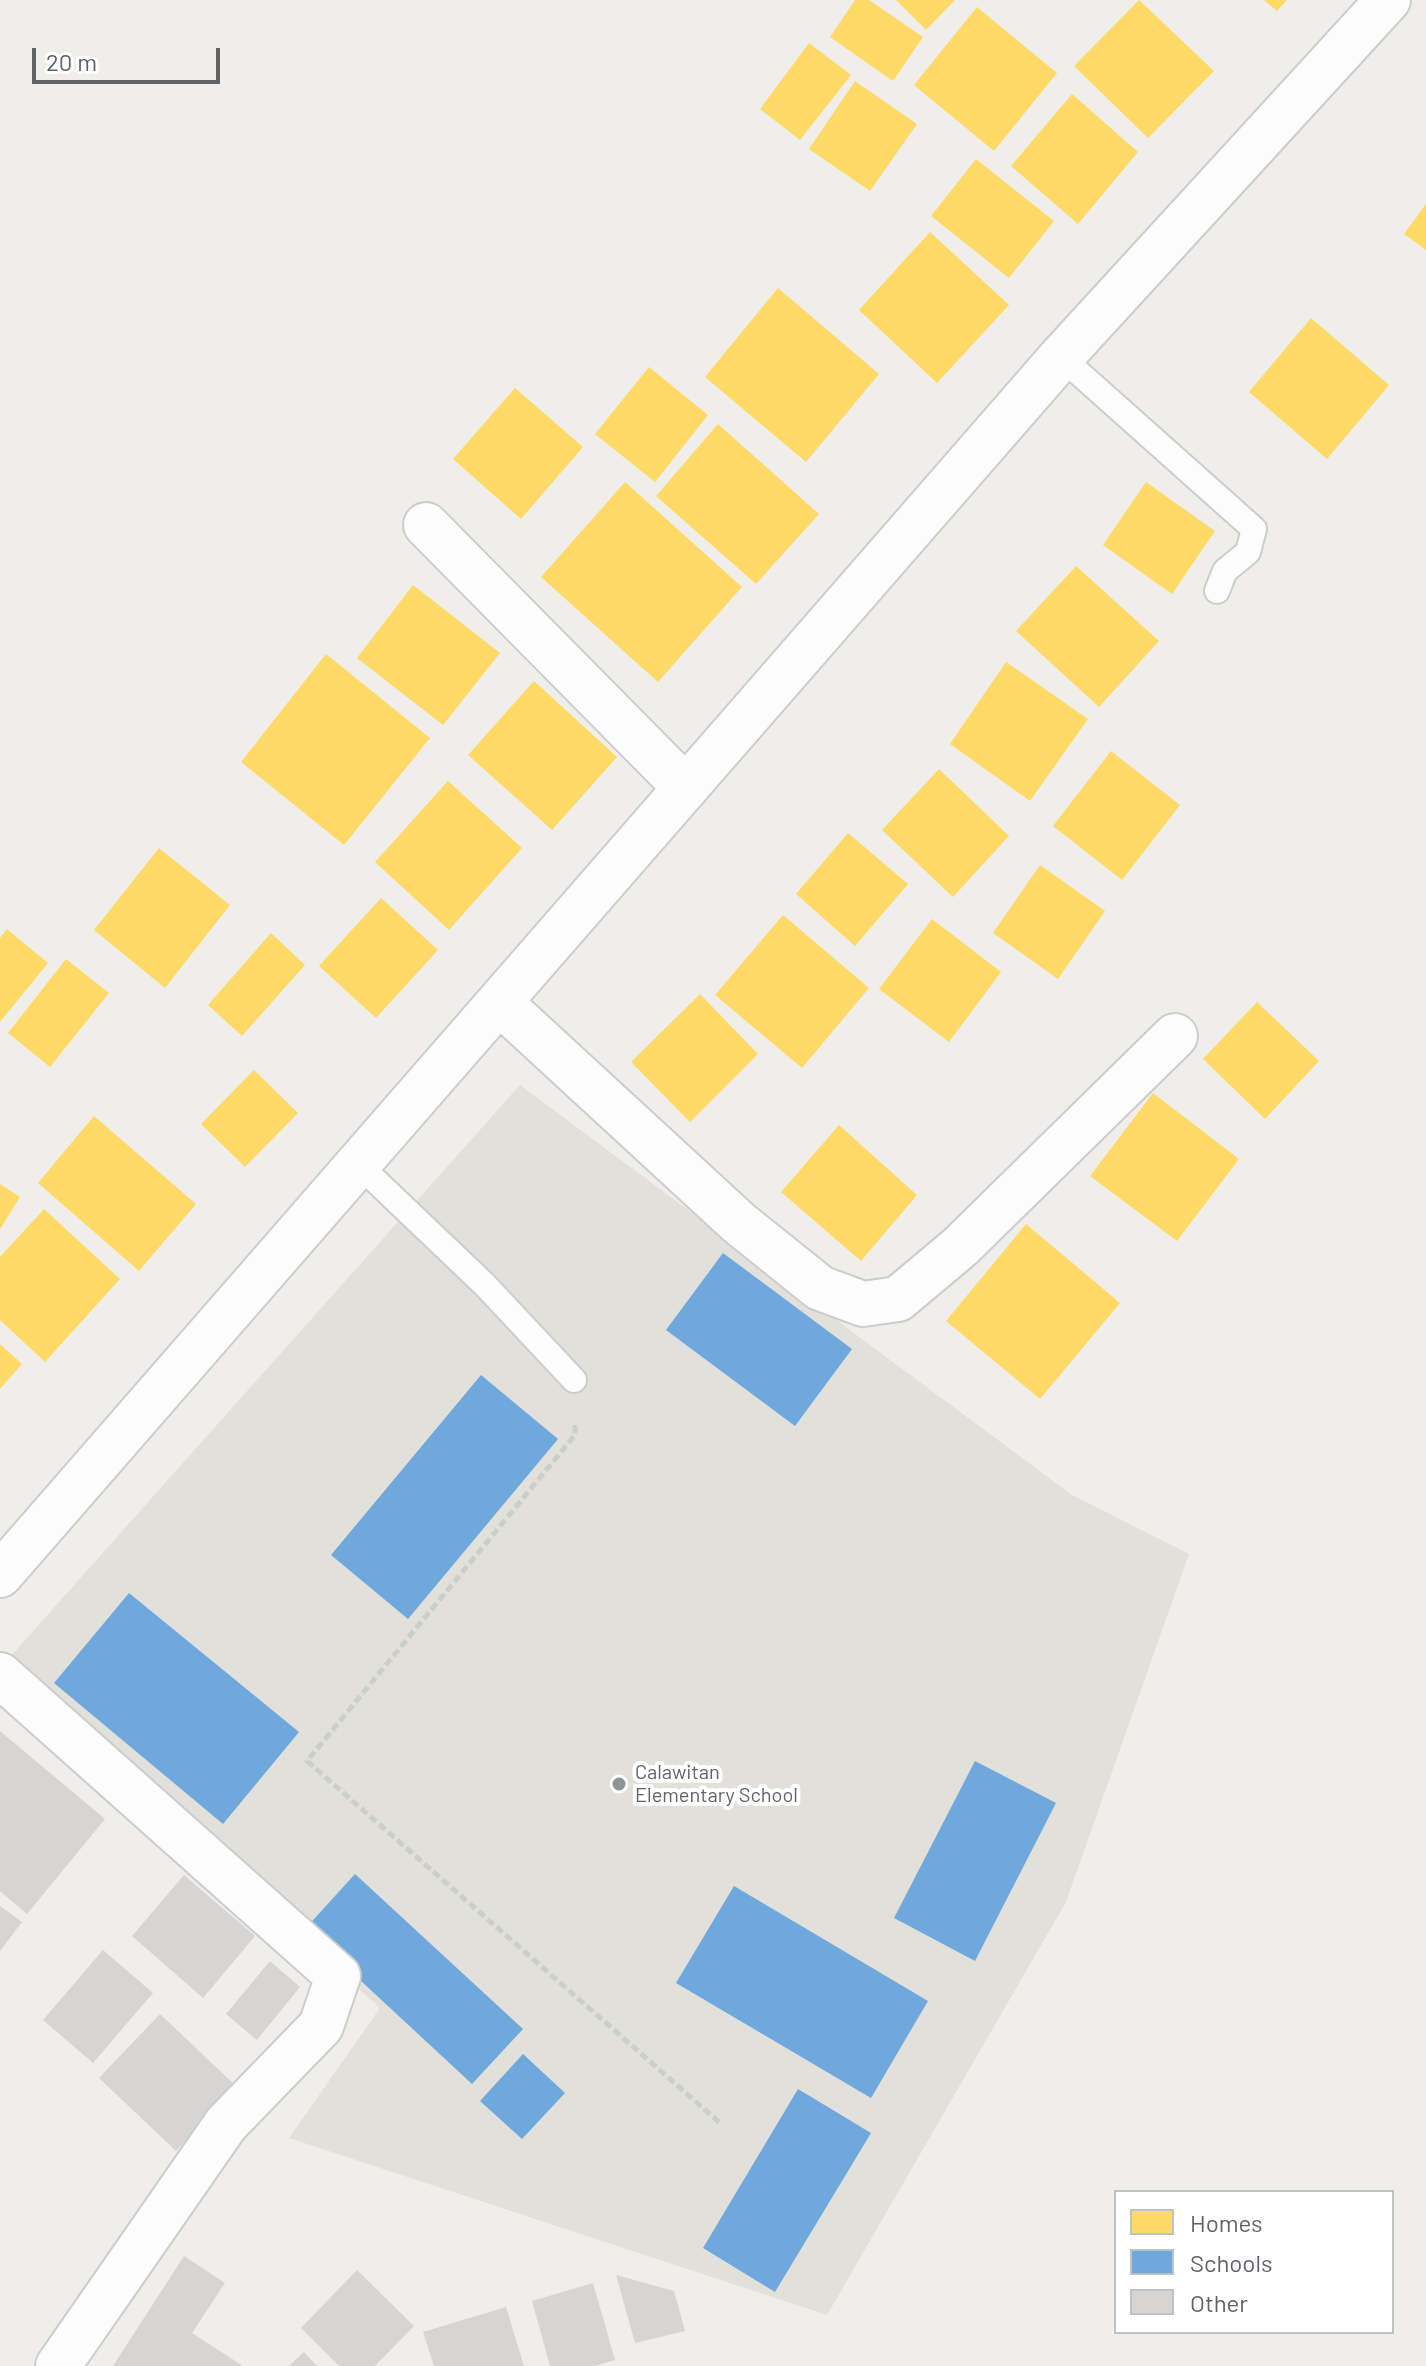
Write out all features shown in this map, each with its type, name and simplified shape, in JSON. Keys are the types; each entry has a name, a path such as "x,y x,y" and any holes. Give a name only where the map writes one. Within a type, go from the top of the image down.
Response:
{"street":[{"path":"0,1575 1061,357 1388,0"},
{"path":"426,525 686,788"},
{"path":"499,1002 739,1223 820,1288 863,1304 898,1299 949,1256 1175,1036"},
{"path":"0,1675 338,1976 321,2026 226,2124 58,2366"}],"lane":[{"path":"1061,357 1254,529 1248,552 1225,571 1217,591"},
{"path":"358,1164 494,1294 574,1380"}],"path":[{"path":"574,1380 575,1435 307,1761 719,2122"}],"shaded area":[{"name":"Calawitan Elementary School","path":"520,1085 1072,1495 1189,1554 1066,1902 827,2315 289,2138 380,2008 1,1667"}],"building: Homes":[{"path":"855,0 869,0 923,37 893,81 830,37"},
{"path":"896,0 955,0 926,30"},
{"path":"1139,0 1214,71 1148,138 1074,66"},
{"path":"1264,0 1287,0 1277,11"},
{"path":"977,7 1057,73 994,151 914,85"},
{"path":"809,43 851,75 800,140 760,109"},
{"path":"855,81 917,124 870,191 809,149"},
{"path":"1072,94 1138,152 1078,224 1011,166"},
{"path":"976,159 1054,221 1009,278 931,216"},
{"path":"1426,204 1426,250 1404,234"},
{"path":"930,232 1009,305 937,383 859,310"},
{"path":"778,288 879,374 806,462 705,377"},
{"path":"1311,318 1389,385 1327,459 1249,392"},
{"path":"649,367 708,415 655,482 595,434"},
{"path":"515,388 583,447 521,519 453,459"},
{"path":"718,424 819,514 756,584 656,496"},
{"path":"625,482 742,587 658,682 541,577"},
{"path":"1146,482 1215,531 1172,594 1103,545"},
{"path":"1076,566 1159,641 1099,707 1016,631"},
{"path":"413,585 500,653 443,725 357,658"},
{"path":"326,654 430,738 344,845 241,762"},
{"path":"1006,662 1088,719 1030,801 950,744"},
{"path":"534,681 617,757 552,830 468,755"},
{"path":"1111,751 1180,805 1122,880 1053,826"},
{"path":"939,769 1009,836 953,897 882,830"},
{"path":"448,781 522,848 449,930 375,862"},
{"path":"848,833 908,884 855,946 796,894"},
{"path":"159,848 230,905 165,988 94,930"},
{"path":"1040,865 1105,911 1058,979 993,933"},
{"path":"381,898 438,950 376,1018 319,966"},
{"path":"783,915 869,988 802,1068 715,995"},
{"path":"932,919 1001,972 949,1042 879,989"},
{"path":"7,929 48,963 0,1022 0,938"},
{"path":"271,933 305,965 242,1036 208,1005"},
{"path":"66,959 109,993 50,1067 8,1033"},
{"path":"700,994 758,1054 690,1122 631,1062"},
{"path":"1257,1002 1319,1061 1265,1119 1203,1059"},
{"path":"254,1070 298,1113 245,1167 201,1124"},
{"path":"1153,1093 1239,1159 1177,1241 1090,1176"},
{"path":"94,1116 196,1204 139,1271 38,1183"},
{"path":"839,1125 917,1195 861,1261 781,1192"},
{"path":"0,1184 20,1197 0,1229"},
{"path":"44,1209 120,1279 45,1362 0,1320 0,1257"},
{"path":"1026,1224 1120,1303 1040,1399 946,1321"},
{"path":"0,1344 22,1364 0,1389"}],"building: Schools":[{"path":"723,1253 852,1349 795,1426 666,1330"},
{"path":"481,1375 558,1439 408,1619 331,1555"},
{"path":"129,1593 299,1732 223,1824 54,1683"},
{"path":"975,1761 1056,1803 975,1961 894,1918"},
{"path":"355,1874 523,2029 472,2084 305,1929"},
{"path":"734,1886 928,2001 871,2098 676,1983"},
{"path":"523,2054 565,2093 522,2139 480,2101"},
{"path":"798,2089 871,2133 775,2292 703,2248"}],"building: Other":[{"path":"0,1731 105,1819 27,1914 0,1891"},
{"path":"184,1875 255,1936 203,1998 132,1936"},
{"path":"0,1906 22,1922 0,1951"},
{"path":"103,1950 153,1993 93,2063 43,2020"},
{"path":"270,1961 300,1987 257,2040 226,2014"},
{"path":"160,2014 237,2087 176,2151 99,2078"},
{"path":"184,2256 225,2283 192,2333 243,2366 113,2366"},
{"path":"357,2270 414,2326 375,2366 339,2366 301,2328"},
{"path":"616,2275 674,2291 685,2331 635,2343"},
{"path":"593,2283 615,2360 595,2366 550,2366 532,2301"},
{"path":"506,2307 524,2366 434,2366 423,2332"},
{"path":"304,2352 317,2366 289,2366"}],"place":[{"name":"Calawitan Elementary School","path":"619,1784"}]}
